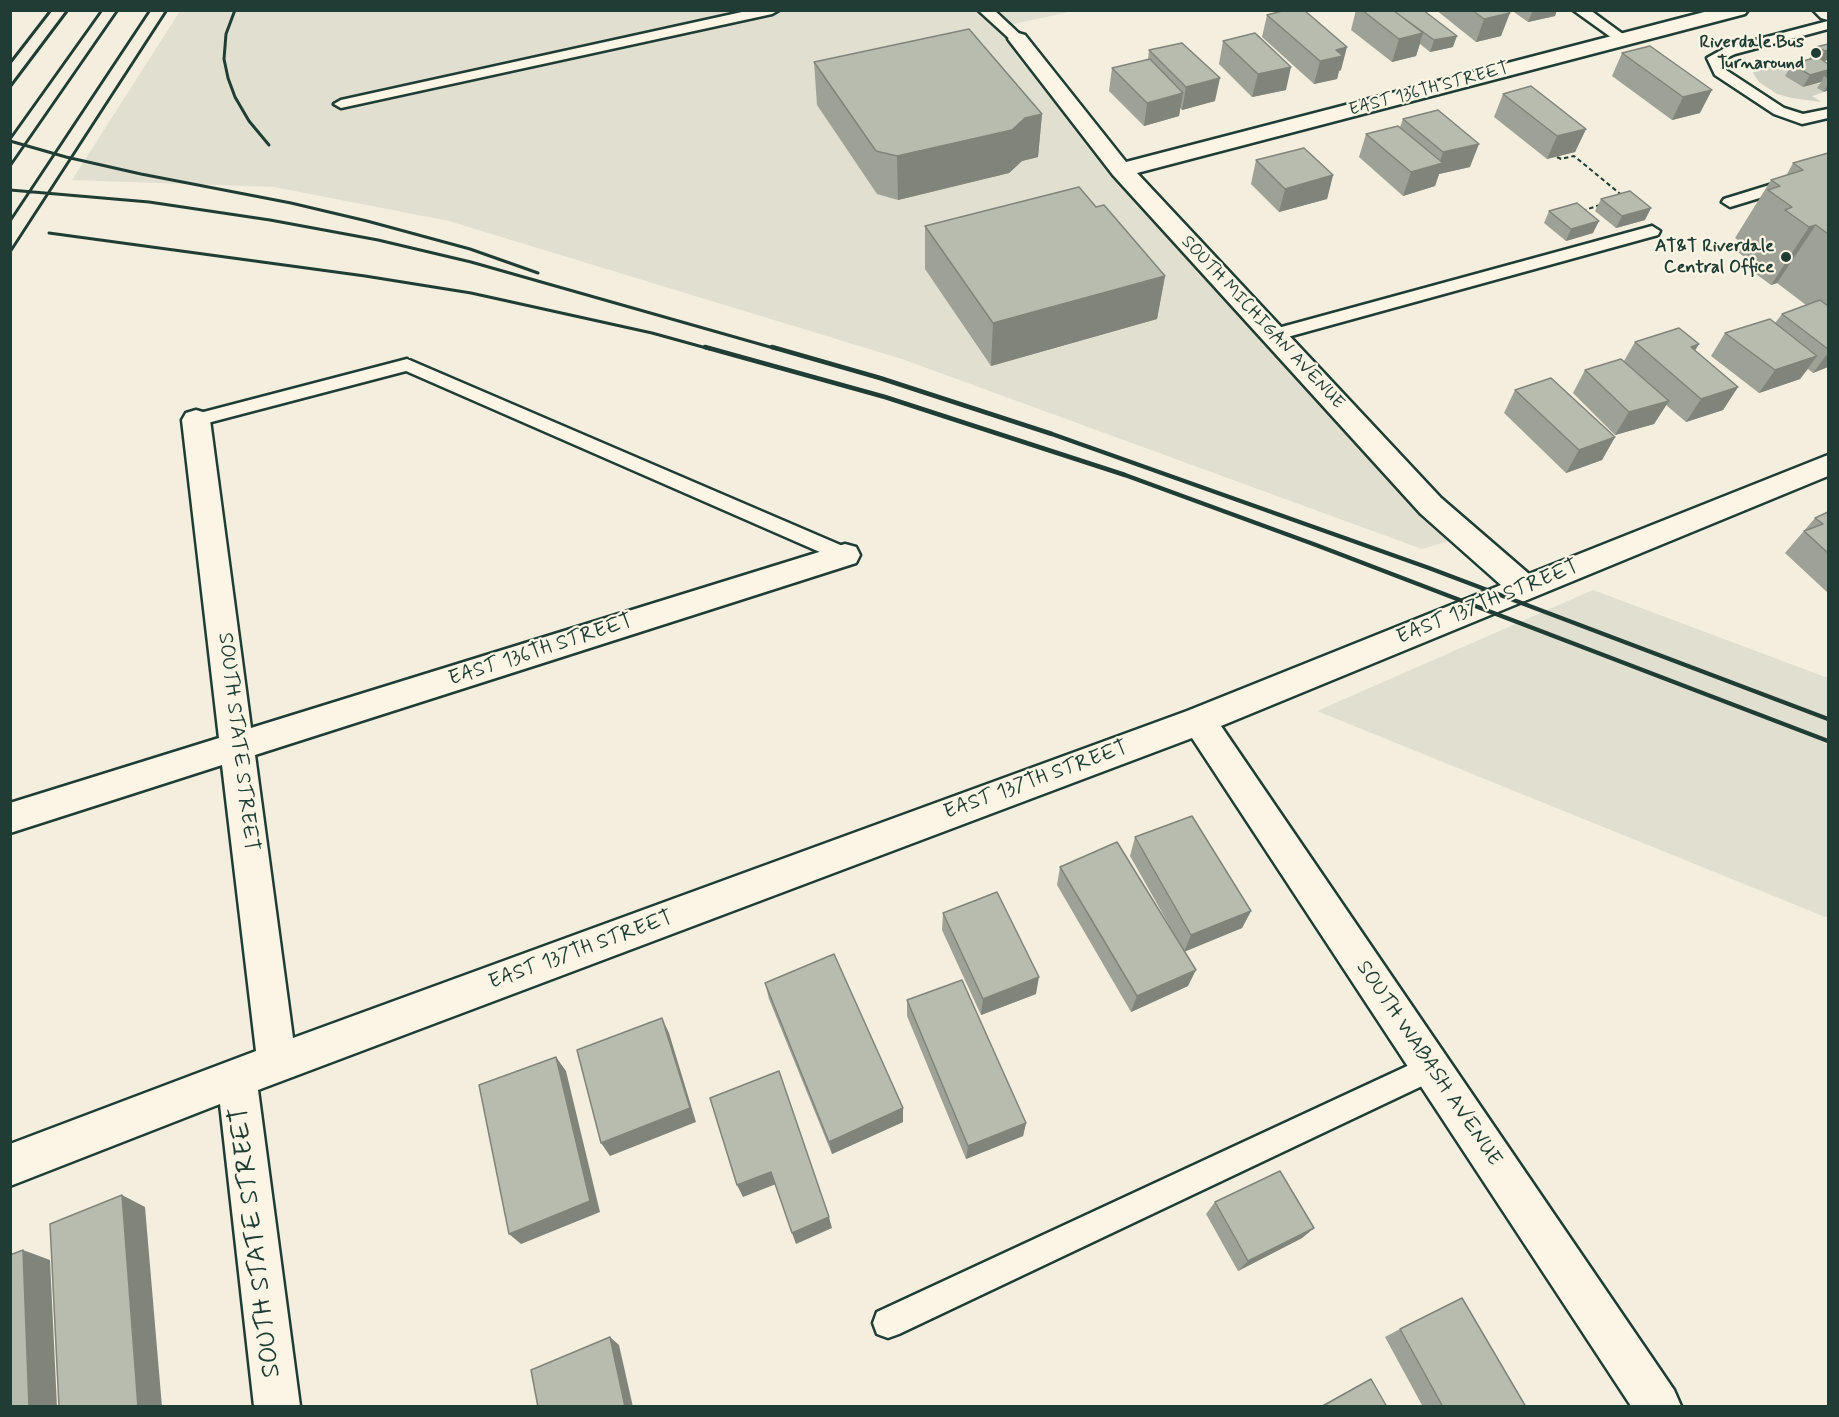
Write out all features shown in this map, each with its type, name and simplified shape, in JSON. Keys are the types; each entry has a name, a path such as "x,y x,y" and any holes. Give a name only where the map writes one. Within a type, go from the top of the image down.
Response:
{"street":[{"name":"EAST 136TH STREET","path":"1121,170 1738,10"},
{"path":"1823,10 1828,14"},
{"name":"SOUTH MICHIGAN AVENUE","path":"1018,39 1121,170 1431,506 1526,588"},
{"name":"SOUTH STATE STREET","path":"196,420 277,1064"},
{"name":"EAST 137TH STREET","path":"10,1165 237,1078 1199,721 1828,465"},
{"name":"EAST 136TH STREET","path":"10,818 845,555"},
{"name":"SOUTH WABASH AVENUE","path":"1199,721 1658,1407"},
{"name":"SOUTH STATE STREET","path":"237,1078 277,1407"}],"lane":[{"path":"341,104 772,10"},
{"path":"985,10 1018,39"},
{"path":"1580,10 1624,40"},
{"path":"1828,26 1730,51 1714,58 1720,72 1779,111 1802,119 1828,114"},
{"path":"1730,202 1828,172"},
{"path":"1273,335 1652,231"},
{"path":"196,420 407,365 845,555"},
{"path":"888,1323 1431,1068"}],"path":[{"path":"1557,156 1561,159 1574,156 1624,197 1614,201"},
{"path":"1574,213 1604,204"}],"shaded area":[{"path":"180,11 1073,11 996,28 1456,539 1422,549 902,359 449,221 274,187 72,180"},
{"path":"1765,62 1775,68 1801,62 1811,69 1803,87 1818,83 1823,86 1824,92 1812,96 1821,102 1777,94 1759,82 1753,73 1755,66"},
{"path":"1593,590 1828,678 1828,918 1317,711"}],"building":[{"path":"1286,10 1304,10 1347,47 1336,50 1343,56 1320,61 1267,15"},
{"path":"1362,10 1393,10 1423,33 1399,39"},
{"path":"1423,10 1457,36 1434,40 1394,11"},
{"path":"1472,10 1506,10 1510,13 1484,19"},
{"path":"969,29 1042,114 1025,118 1012,130 897,156 876,151 814,62"},
{"path":"1255,33 1291,67 1258,74 1223,41"},
{"path":"1182,43 1220,78 1186,87 1149,50"},
{"path":"1828,44 1828,50 1825,51 1816,47"},
{"path":"1650,46 1712,90 1683,97 1622,53"},
{"path":"1818,57 1828,64 1828,70 1810,75 1792,64"},
{"path":"1150,59 1183,93 1147,103 1112,68"},
{"path":"1531,86 1586,129 1557,136 1503,94"},
{"path":"1438,110 1479,144 1443,152 1403,119"},
{"path":"1398,126 1443,163 1411,172 1366,134"},
{"path":"1304,148 1333,175 1285,189 1256,160"},
{"path":"1828,153 1828,234 1816,225 1809,227 1785,210 1792,207 1768,190 1780,186 1771,180 1803,170 1793,163"},
{"path":"1079,187 1096,207 1104,205 1165,276 993,323 925,226"},
{"path":"1630,191 1651,208 1622,216 1601,199"},
{"path":"1577,203 1599,221 1571,229 1549,211"},
{"path":"1820,300 1828,306 1828,349 1782,314"},
{"path":"1770,319 1817,356 1775,370 1725,333"},
{"path":"1679,328 1699,344 1691,347 1738,387 1701,399 1635,342"},
{"path":"1621,359 1669,401 1629,412 1585,370"},
{"path":"1551,378 1615,437 1579,450 1515,390"},
{"path":"1828,512 1828,553 1804,531 1823,524 1815,518"},
{"path":"1192,816 1251,911 1191,935 1135,837"},
{"path":"1117,842 1196,970 1137,996 1060,867"},
{"path":"997,892 1039,977 983,999 943,913"},
{"path":"834,954 903,1108 829,1142 765,983"},
{"path":"962,980 1026,1123 968,1146 907,1000"},
{"path":"662,1018 690,1108 601,1143 577,1050"},
{"path":"556,1057 590,1201 509,1234 479,1085"},
{"path":"779,1071 829,1217 792,1233 771,1172 737,1185 710,1098"},
{"path":"1280,1171 1314,1228 1248,1261 1215,1202"},
{"path":"122,1195 138,1407 59,1407 50,1224"},
{"path":"23,1250 29,1407 10,1407 10,1255"},
{"path":"1462,1298 1526,1407 1443,1407 1400,1329"},
{"path":"610,1337 625,1407 538,1407 531,1370"},
{"path":"1371,1379 1387,1407 1321,1407"}],"railway":[{"path":"10,63 51,10"},
{"path":"10,87 68,10"},
{"path":"10,139 102,10"},
{"path":"24,145 118,10"},
{"path":"55,154 150,10"},
{"path":"71,158 167,10"},
{"path":"235,10 226,34 224,59 228,78 235,97 249,121 269,145"},
{"path":"10,141 24,145"},
{"path":"10,166 24,145"},
{"path":"24,145 55,154"},
{"path":"29,192 55,154"},
{"path":"55,154 71,158"},
{"path":"48,193 71,158"},
{"path":"71,158 291,203 367,221 470,249 538,273"},
{"path":"10,190 29,192"},
{"path":"10,221 29,192"},
{"path":"29,192 48,193"},
{"path":"10,252 48,193"},
{"path":"48,193 149,202 270,220 378,240 471,262 777,349"},
{"path":"49,233 365,276 471,293 652,333 710,349"},
{"path":"705,347 885,397 1125,475 1316,545 1828,741"},
{"path":"772,347 880,378 1052,434 1429,568 1828,719"}],"place":[{"name":"Riverdale Bus Turnaround","path":"1816,53"},
{"name":"AT&T Riverdale Central Office","path":"1786,257"}]}
